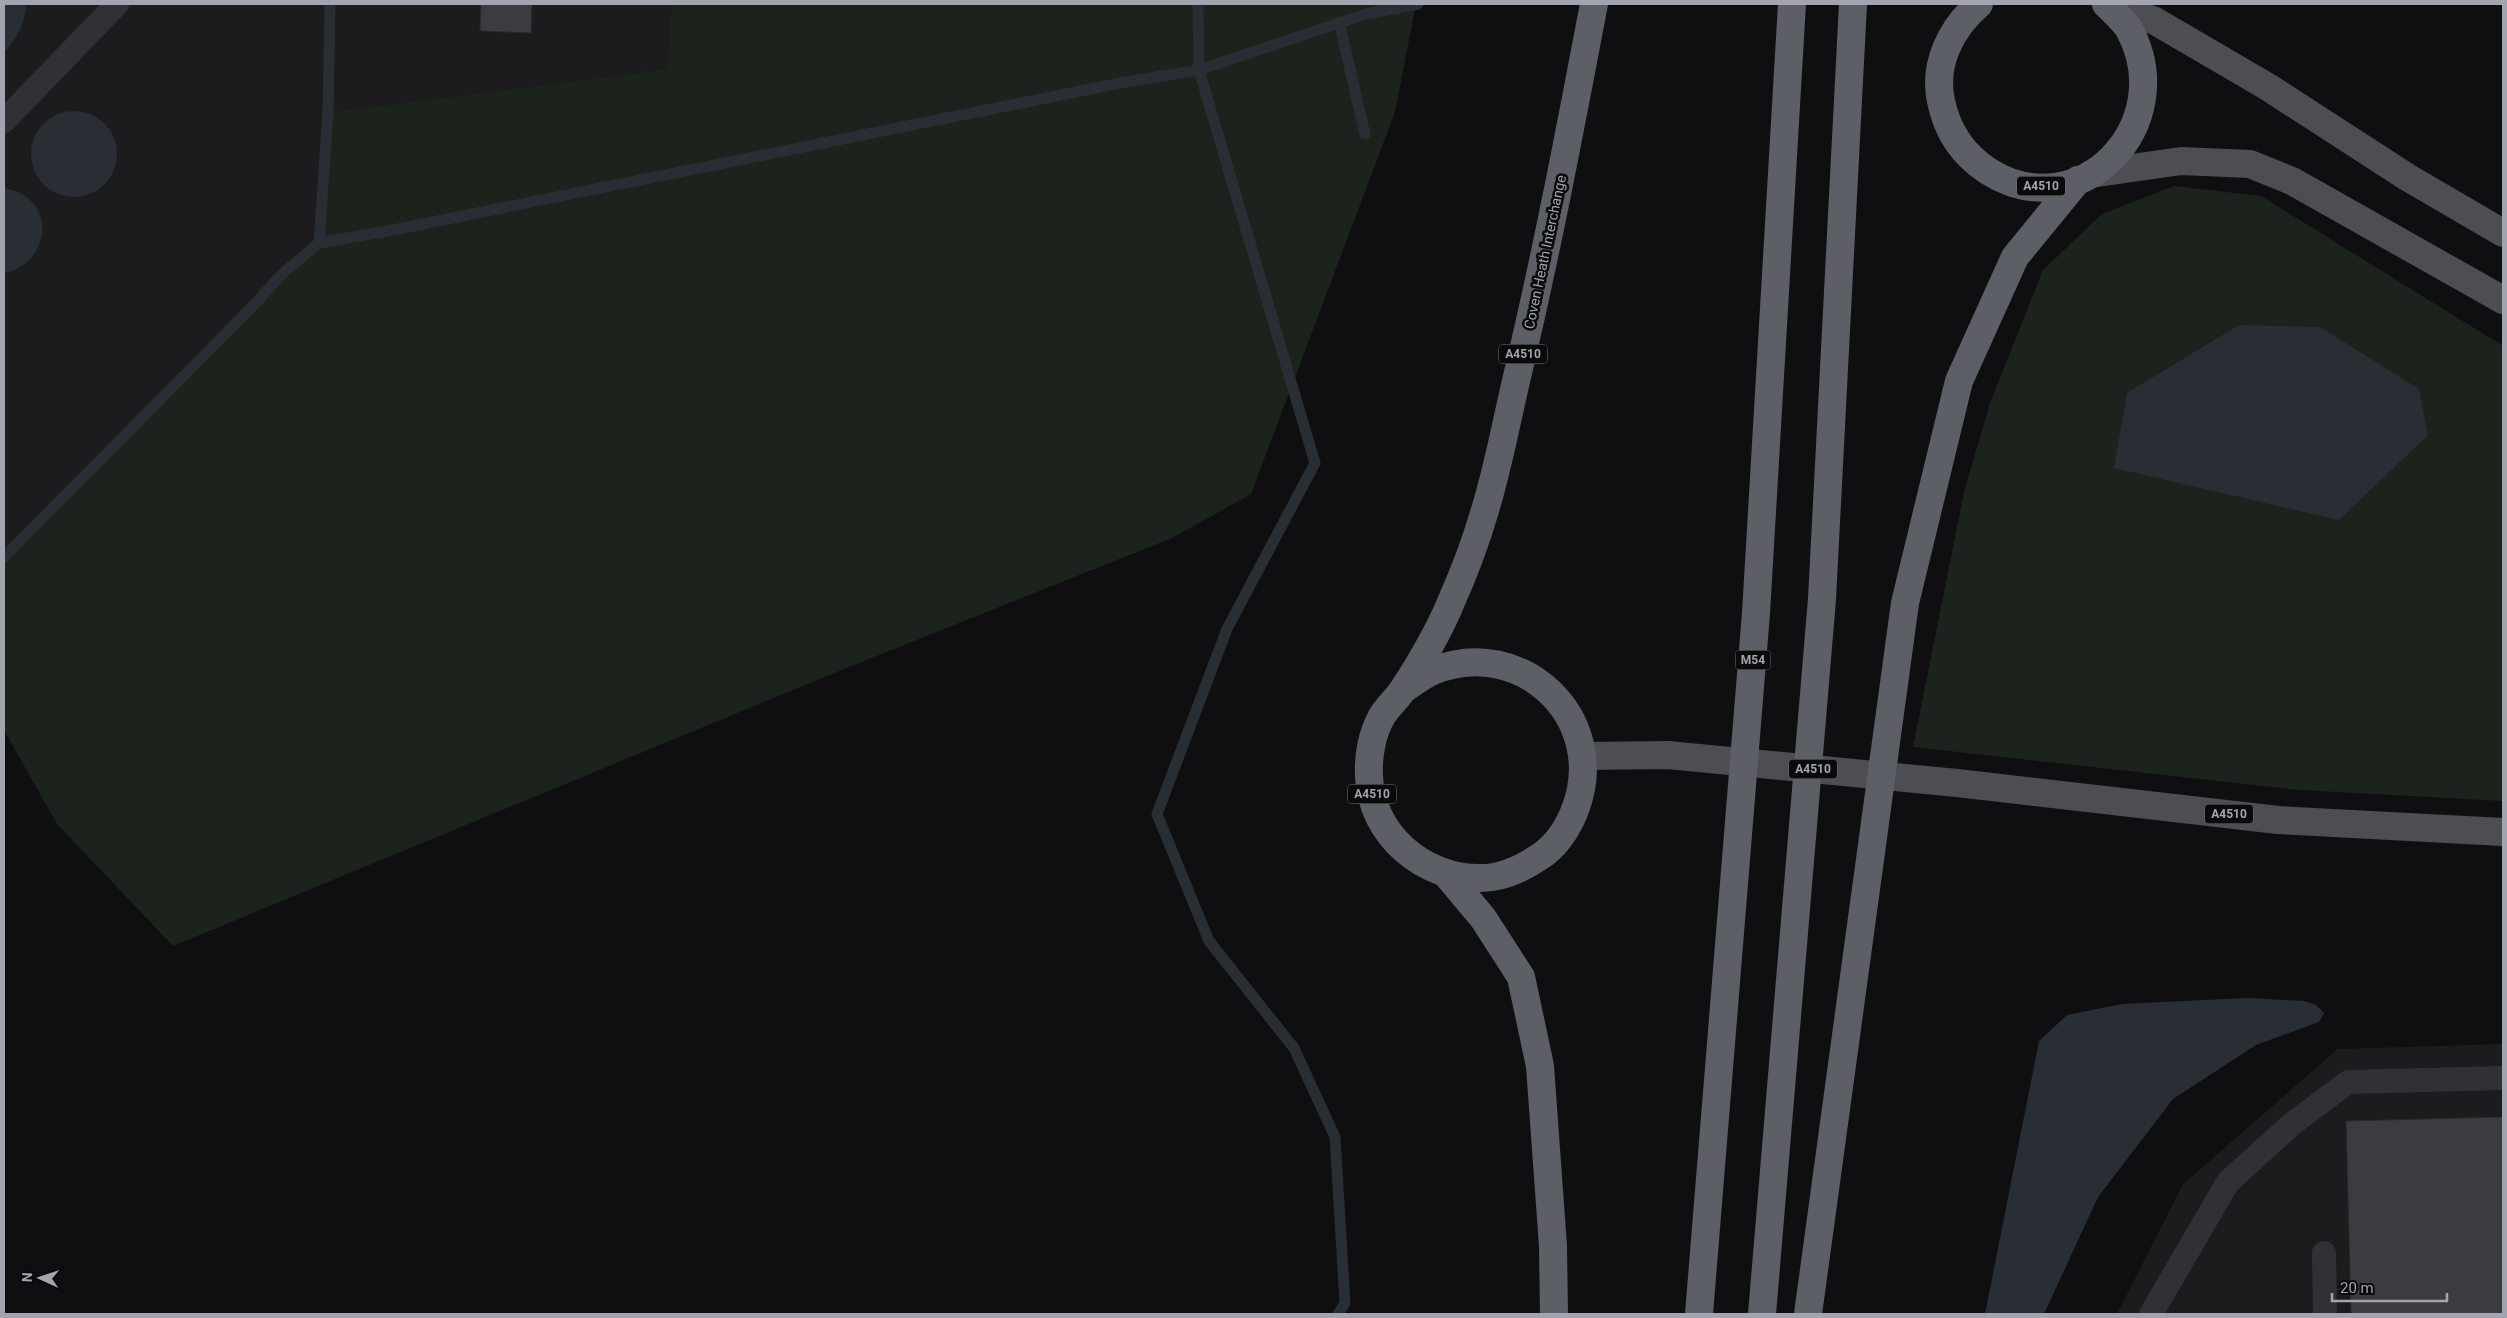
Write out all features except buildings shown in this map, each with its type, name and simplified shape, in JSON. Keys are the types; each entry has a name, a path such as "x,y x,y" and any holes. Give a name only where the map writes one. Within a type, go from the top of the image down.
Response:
{"highway":[{"name":"Coven Heath Interchange","path":"1404,689 1431,671 1463,662 1496,663 1527,674 1554,694 1573,721 1583,756 1583,788 1571,823 1548,851 1518,870 1483,878 1447,874 1417,861 1392,839 1376,810 1368,778 1371,746 1383,715 1404,689 1450,606 1486,510 1544,265 1594,4"},
{"name":"M54","path":"1699,1314 1756,613 1792,4"},
{"path":"1762,1314 1822,599 1853,4"},
{"name":"A4510","path":"1979,4 1966,15 1950,38 1941,63 1939,91 1945,118 1957,142 1983,167 1998,177 2024,186 2051,187 2085,177 2118,153 2136,125 2144,92 2141,58 2128,27 2107,4"},
{"path":"1808,1314 1907,594 1959,381 2015,257 2085,177"},
{"path":"1447,874 1483,918 1521,977 1540,1066 1553,1246 1554,1314"}],"main road":[{"name":"A4510","path":"2107,4 2155,21 2268,87 2407,177 2503,233"},
{"name":"A4510","path":"2085,177 2181,162 2250,164 2292,181 2503,300"},
{"name":"A4510","path":"1583,756 1668,755 1957,783 2278,820 2503,832"}],"lane":[{"path":"4,121 117,4"},
{"path":"2151,1314 2228,1182 2292,1124 2348,1082 2503,1078"},
{"path":"2324,1253 2325,1314"}],"shaded area":[{"path":"4,4 671,4 667,69 328,112 319,243 282,273 251,308 4,557"},
{"path":"4,4 26,4 26,10 20,30 4,52"},
{"path":"671,4 1416,4 1395,112 1251,494 1172,538 839,671 173,946 57,824 4,730 4,557 251,308 283,273 319,243 328,112 667,69"},
{"path":"74,111 90,114 98,118 110,130 114,138 117,154 114,170 110,178 98,190 90,194 74,197 58,194 50,190 38,178 34,170 31,154 34,138 38,130 50,118 58,114"},
{"path":"2174,186 2261,196 2503,346 2503,801 2299,790 1913,747 1964,492 1990,403 2043,270 2102,214"},
{"path":"4,188 21,193 33,203 40,216 42,229 40,243 32,256 20,267 4,273"},
{"path":"2239,325 2320,327 2419,389 2428,435 2339,520 2114,468 2127,393"},
{"path":"2248,998 2304,1001 2316,1005 2324,1013 2319,1022 2256,1045 2173,1099 2098,1197 2044,1314 1985,1314 2039,1041 2067,1015 2122,1004"},
{"path":"2503,1044 2503,1314 2117,1314 2183,1184 2338,1049"}],"waterway":[{"path":"319,243 328,112 330,4"},
{"path":"1198,4 1199,70 1315,463 1227,629 1157,814 1209,941 1294,1048 1335,1137 1345,1303 1338,1314"},
{"path":"4,557 251,308 283,273 319,243 393,230 1120,83 1199,70 1366,14 1418,4"},
{"path":"1339,22 1365,134"}]}
